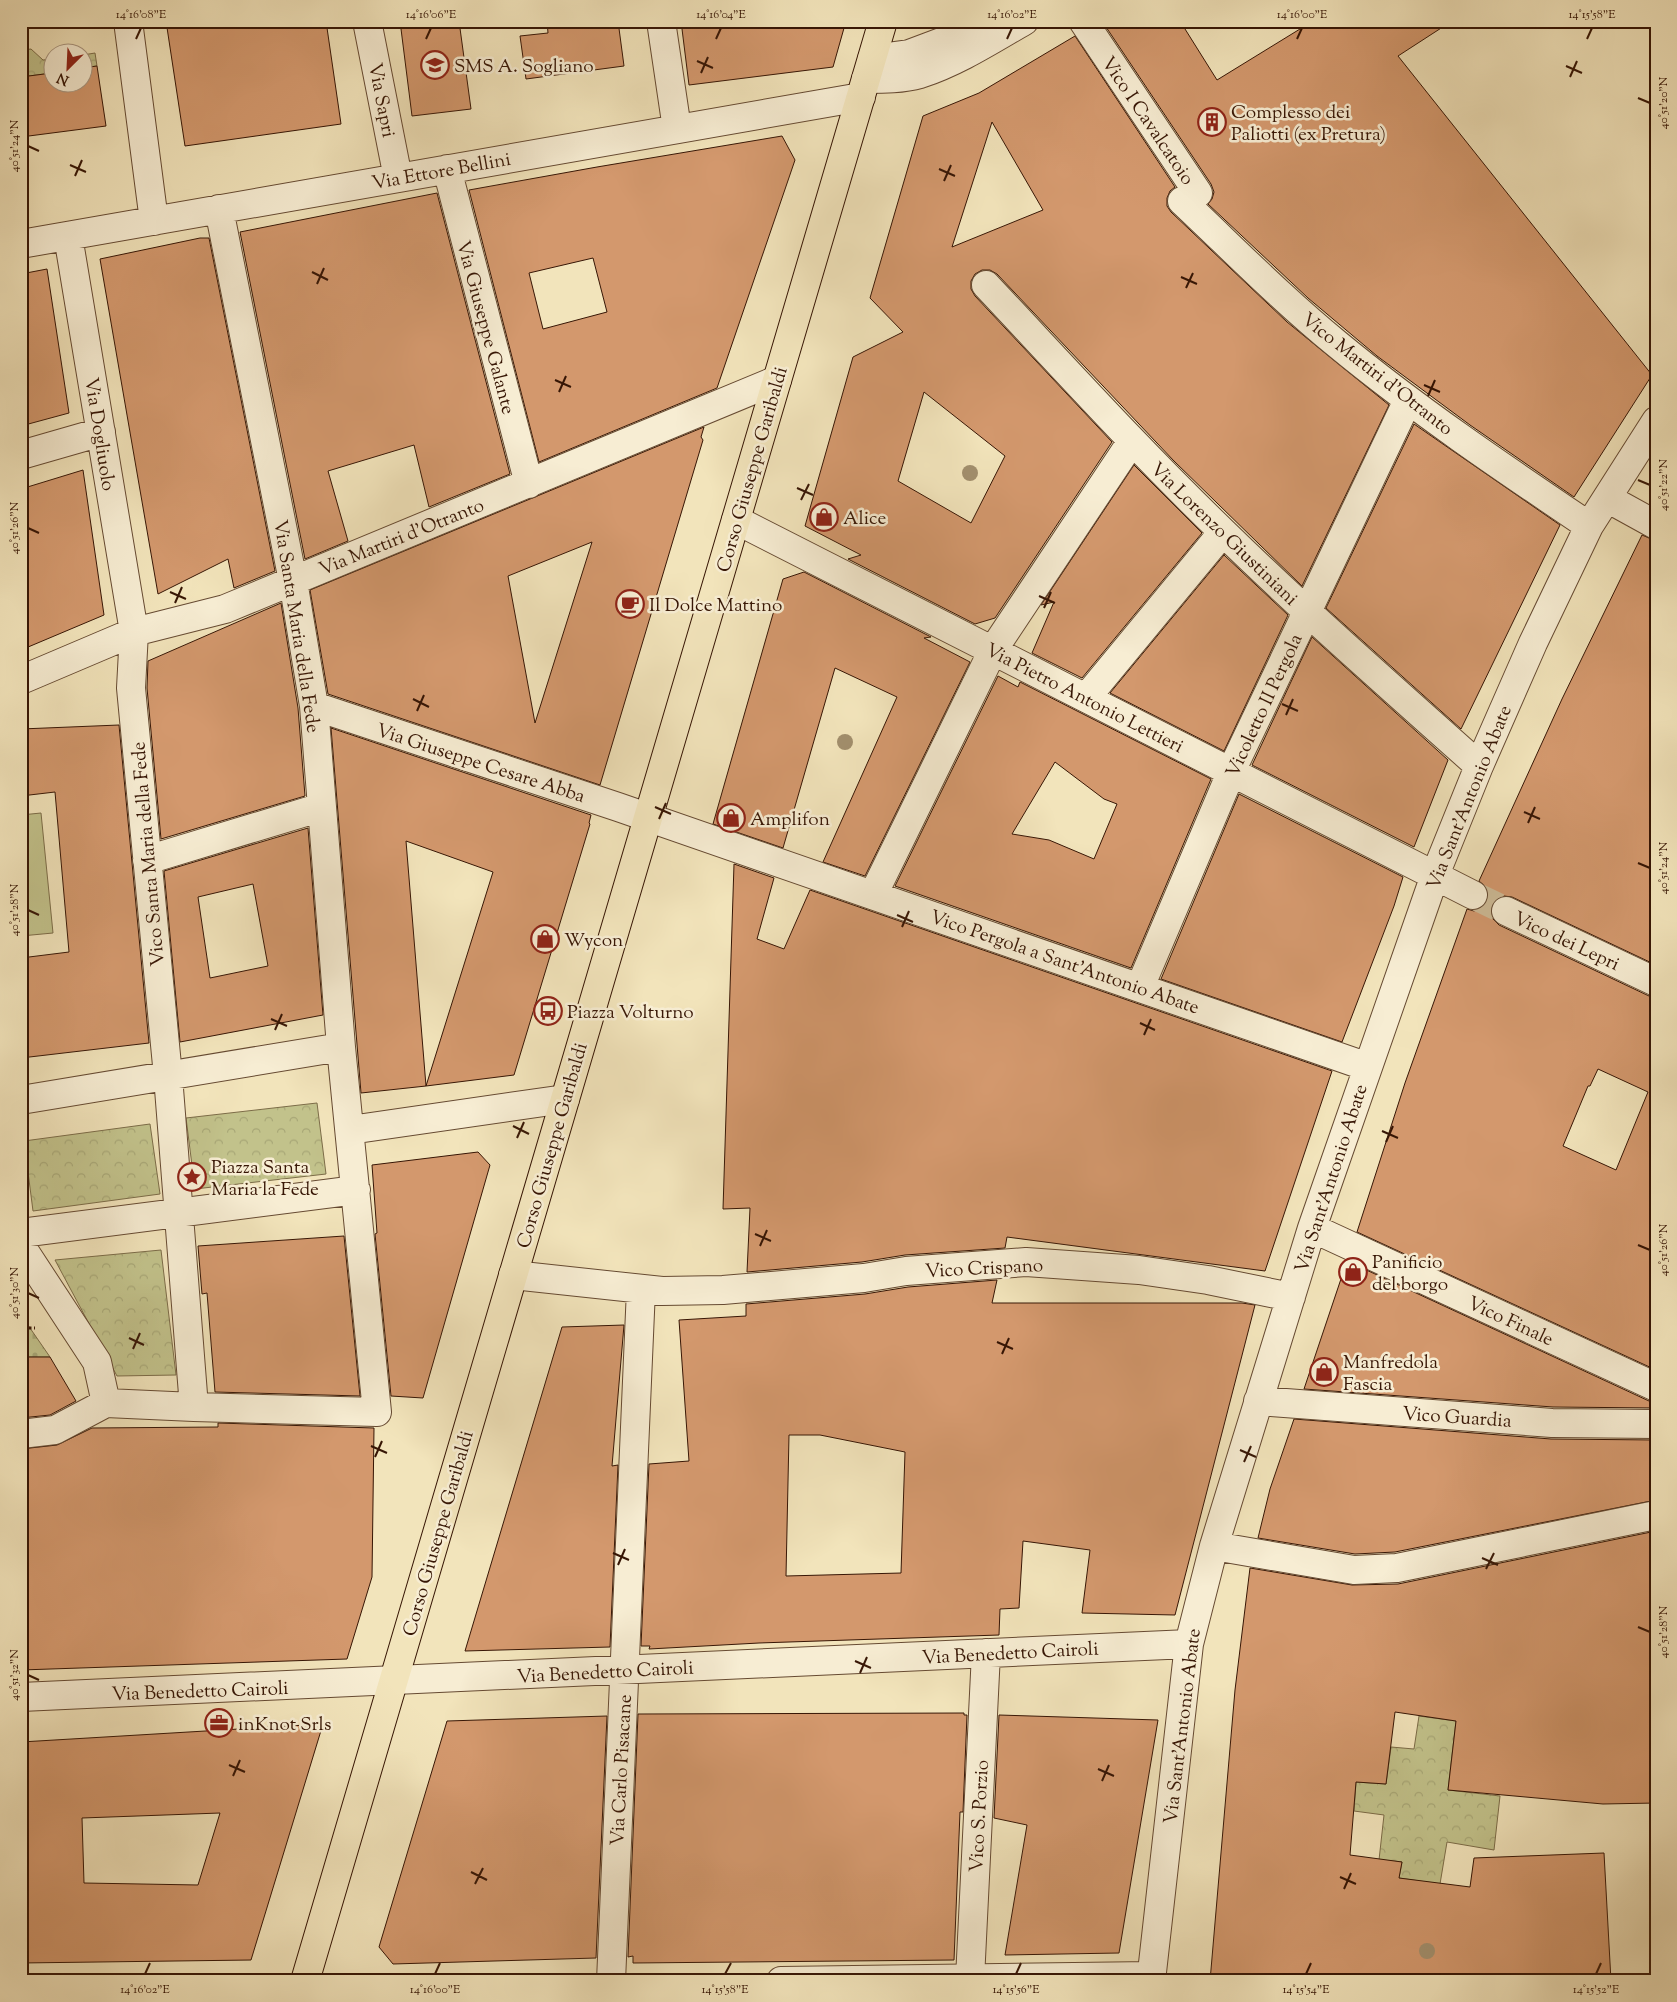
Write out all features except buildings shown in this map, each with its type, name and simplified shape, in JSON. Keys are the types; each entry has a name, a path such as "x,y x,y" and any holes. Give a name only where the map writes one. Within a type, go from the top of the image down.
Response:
{"main road":[{"name":"Corso Giuseppe Garibaldi","path":"305,1981 883,21"}],"street":[{"path":"128,21 154,221"},
{"name":"Via Sapri","path":"367,21 398,178"},
{"path":"661,21 677,129"},
{"path":"866,78 909,54 990,21"},
{"path":"866,78 890,79 920,74 948,63 1024,21"},
{"name":"Vico I Cavalcatoio","path":"1083,21 1190,197"},
{"name":"Via Ettore Bellini","path":"21,244 677,129 866,78"},
{"name":"Via Giuseppe Galante","path":"446,169 528,484"},
{"name":"Vico Martiri d'Otranto","path":"1190,197 1279,293 1337,344 1408,400 1497,464 1589,526"},
{"name":"Via Santa Maria della Fede","path":"218,210 293,581 314,706 341,1047 356,1190"},
{"name":"Via Dogliuolo","path":"68,236 134,632"},
{"name":"Via Lorenzo Giustiniani","path":"986,285 1132,442 1222,532 1479,766"},
{"name":"Via Martiri d'Otranto","path":"21,680 134,632 225,609 777,380"},
{"name":"Vicoletto II Pergola","path":"1140,988 1232,772 1408,400"},
{"name":"Via Sant'Antonio Abate","path":"1151,1979 1189,1644 1214,1546 1312,1228 1435,875 1479,766 1532,643 1589,526 1656,420"},
{"path":"21,455 101,432"},
{"path":"873,895 993,650 1132,442"},
{"path":"1607,498 1656,525"},
{"name":"Via Pietro Antonio Lettieri","path":"736,520 1435,875"},
{"path":"1086,698 1222,532"},
{"name":"Vico Santa Maria della Fede","path":"134,632 131,688 168,1076 194,1407"},
{"name":"Via Giuseppe Cesare Abba","path":"314,706 648,818"},
{"path":"147,860 322,807"},
{"name":"Vico Pergola a Sant'Antonio Abate","path":"648,818 1368,1067"},
{"path":"1435,875 1473,895"},
{"name":"Vico dei Lepri","path":"1506,911 1656,982"},
{"path":"21,1100 341,1047"},
{"path":"350,1130 565,1100"},
{"path":"21,1233 356,1190 377,1412 106,1403 55,1430 21,1434"},
{"name":"Vico Finale","path":"1312,1228 1656,1387"},
{"path":"21,1246 97,1362 106,1403"},
{"name":"Vico Crispano","path":"513,1275 641,1289 676,1291 723,1290 864,1278 906,1271 1026,1262 1149,1272 1208,1280 1291,1297"},
{"name":"Via Carlo Pisacane","path":"610,1981 641,1289"},
{"name":"Vico Guardia","path":"1258,1401 1552,1423 1656,1424"},
{"path":"1214,1546 1354,1570 1397,1568 1656,1515"},
{"name":"Via Benedetto Cairoli","path":"21,1697 393,1682 625,1669 1189,1644"},
{"name":"Vico S. Porzio","path":"970,1979 986,1653"},
{"path":"781,1981 1151,1979"}],"green space":[{"path":"31,49 42,59 42,74 21,77 21,50"},
{"path":"95,53 97,66 92,67 92,54"},
{"path":"41,813 53,933 21,936 21,815"},
{"path":"317,1103 326,1174 195,1189 186,1118"},
{"path":"150,1124 160,1194 33,1211 24,1141"},
{"path":"161,1250 176,1375 117,1376 55,1260"},
{"path":"21,1315 50,1357 21,1357"},
{"path":"1419,1716 1456,1721 1448,1790 1500,1796 1494,1850 1447,1842 1440,1884 1399,1878 1402,1862 1379,1860 1384,1815 1354,1811 1356,1782 1386,1784 1391,1747 1414,1749"}],"tunnel":[{"path":"1473,895 1506,911"}],"place":[{"name":"SMS A. Sogliano","path":"435,65"},
{"name":"Complesso dei Paliotti (ex Pretura)","path":"1212,122"},
{"name":"Alice","path":"824,517"},
{"name":"Il Dolce Mattino","path":"630,604"},
{"name":"Amplifon","path":"731,818"},
{"name":"Wycon","path":"545,939"},
{"name":"Piazza Volturno","path":"548,1011"},
{"name":"Piazza Santa Maria la Fede","path":"192,1177"},
{"name":"Panificio del borgo","path":"1353,1272"},
{"name":"Manfredola Fascia","path":"1324,1372"},
{"name":"inKnot Srls","path":"219,1723"}]}
